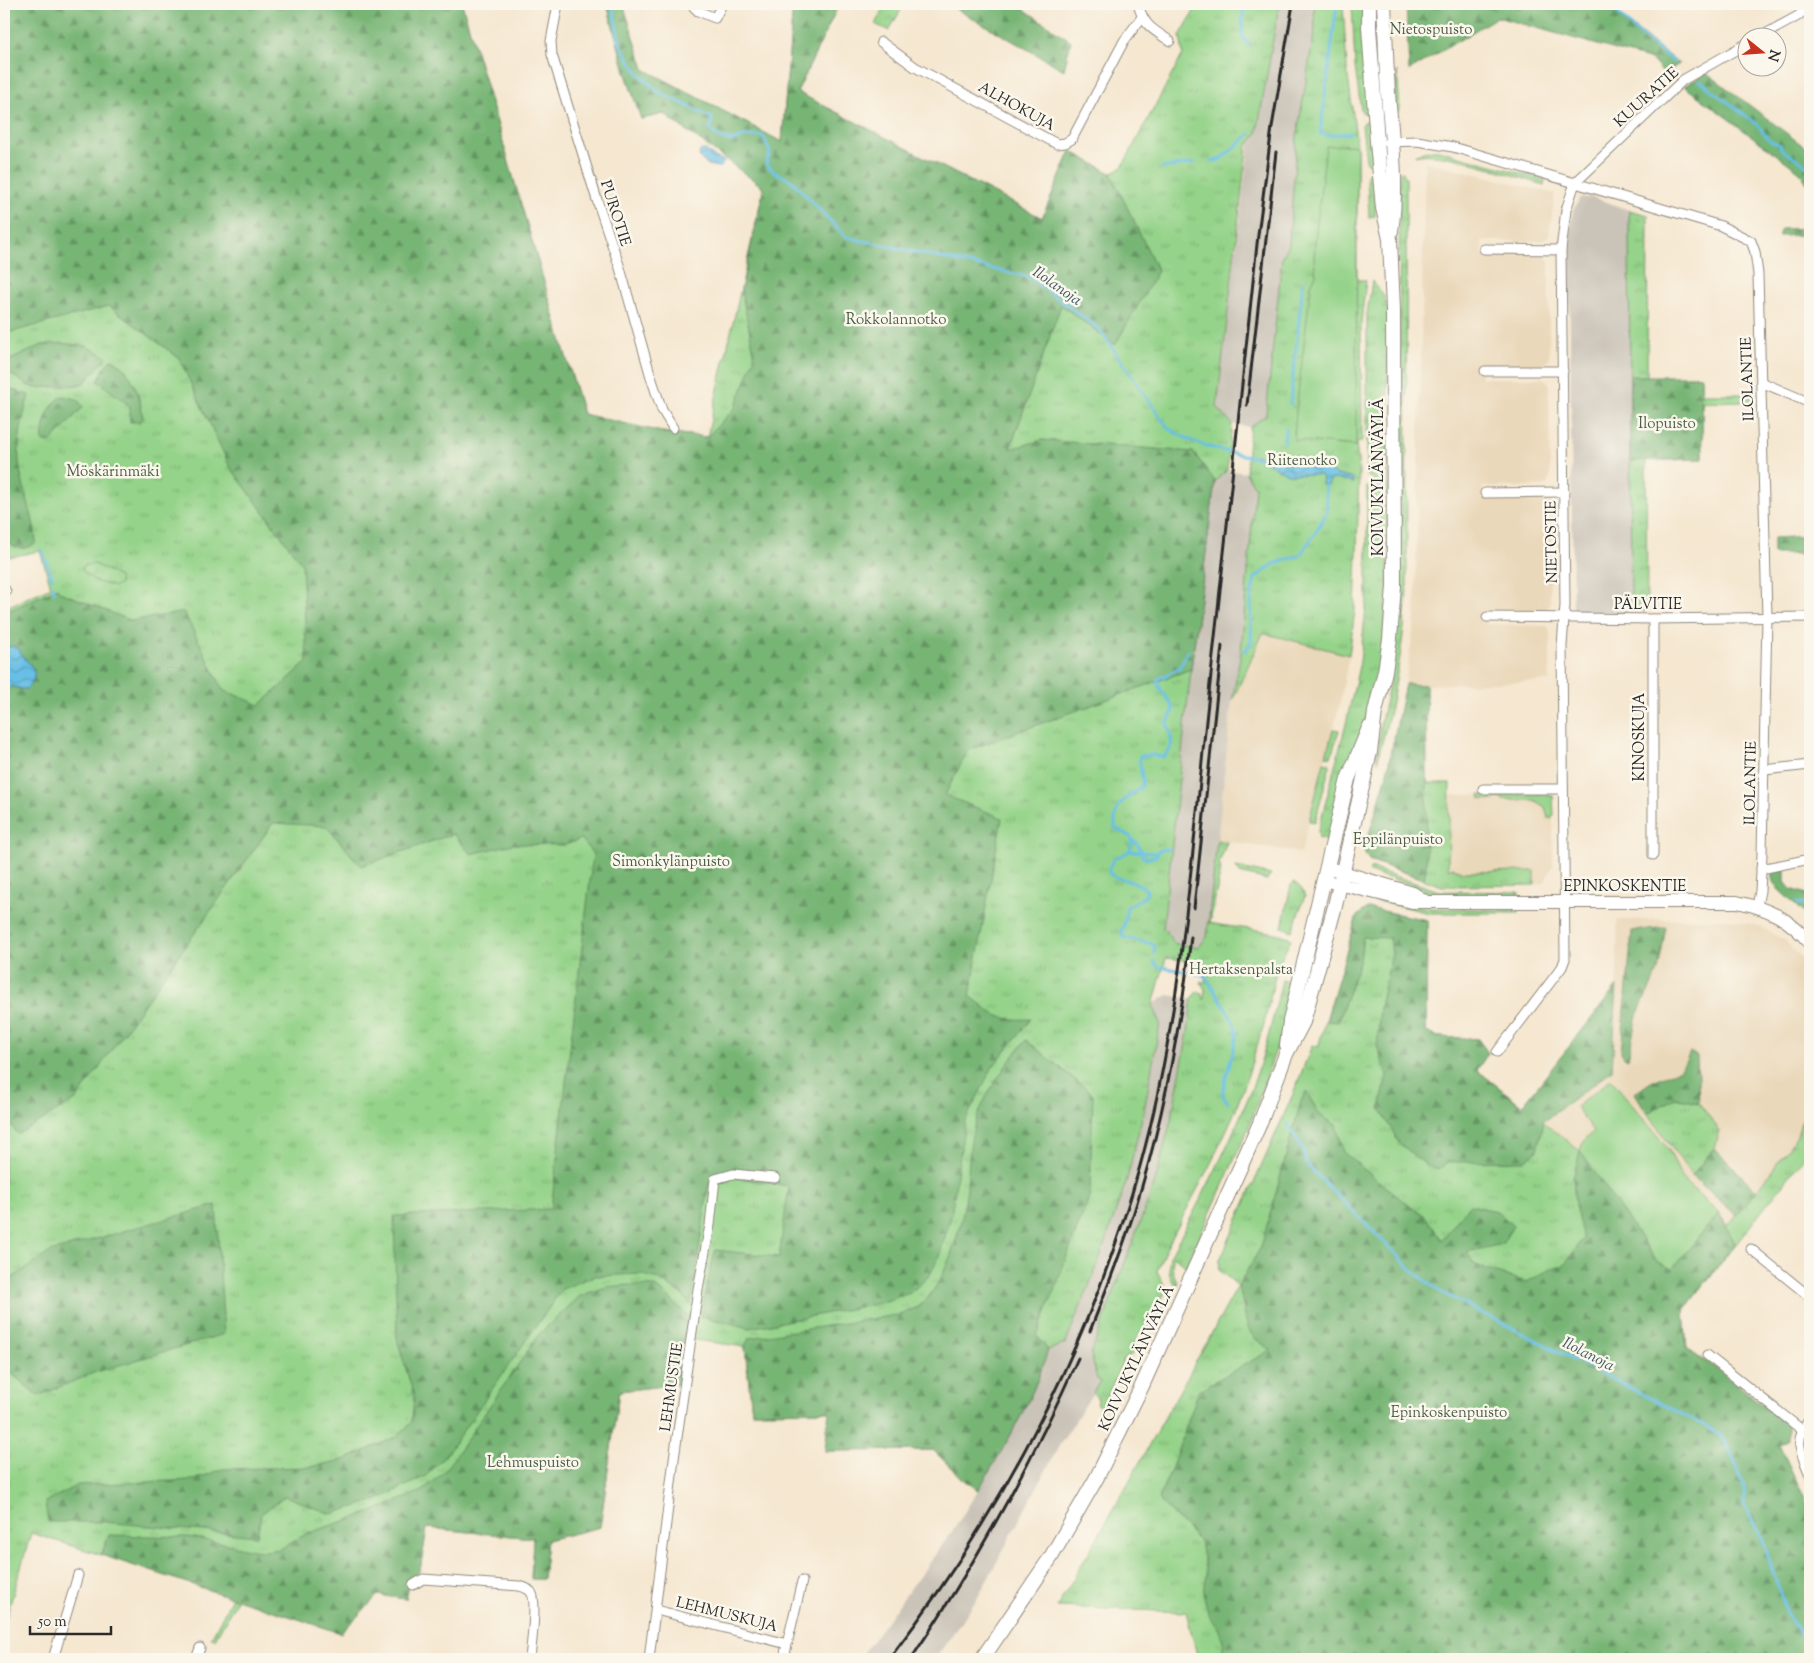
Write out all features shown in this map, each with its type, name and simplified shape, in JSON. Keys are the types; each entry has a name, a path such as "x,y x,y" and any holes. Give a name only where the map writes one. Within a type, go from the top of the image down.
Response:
{"main road":[{"name":"KOIVUKYLÄNVÄYLÄ","path":"982,1659 1051,1557 1096,1479 1167,1333 1260,1123 1286,1054 1303,1022 1341,878 1370,752 1375,712 1390,639 1394,586 1393,310 1390,239 1383,208 1377,142 1369,4"},
{"name":"KOIVUKYLÄNVÄYLÄ","path":"1384,4 1393,142 1395,208 1390,239"},
{"name":"KOIVUKYLÄNVÄYLÄ","path":"1286,1054 1290,1021 1348,779 1375,712"}],"street":[{"name":"PUROTIE","path":"558,4 551,41 552,54 620,268 651,377 662,410 673,428"},
{"path":"691,4 698,11 715,18 722,4"},
{"path":"1138,4 1147,26 1170,41"},
{"path":"1776,28 1798,16 1810,5"},
{"name":"ALHOKUJA","path":"881,42 915,67 1057,144 1065,143 1072,139 1124,41 1142,17"},
{"name":"KUURATIE","path":"1575,183 1683,80 1736,50"},
{"name":"ILOLANTIE","path":"1377,142 1417,141 1439,144 1721,226 1751,241 1755,252 1758,274 1766,617 1761,869 1757,906"},
{"name":"NIETOSTIE","path":"1497,1052 1562,966 1564,959 1562,632 1564,618 1564,492 1561,250 1566,210 1575,183"},
{"path":"1484,249 1561,250"},
{"path":"1485,371 1563,370"},
{"path":"1761,382 1810,403"},
{"path":"1485,493 1564,492"},
{"name":"PÄLVITIE","path":"1487,618 1653,619 1810,617"},
{"name":"KINOSKUJA","path":"1653,619 1653,855"},
{"path":"1764,770 1810,765"},
{"path":"1483,789 1563,789"},
{"path":"1761,869 1810,859"},
{"name":"EPINKOSKENTIE","path":"1325,873 1413,893 1426,901 1736,902 1757,906 1780,916 1796,927 1810,943"},
{"name":"LEHMUSTIE","path":"649,1659 675,1451 698,1290 710,1225 715,1179 733,1174 775,1178"},
{"path":"1751,1249 1810,1297"},
{"path":"1707,1355 1802,1430"},
{"path":"1810,1419 1802,1430 1799,1441 1810,1475"},
{"path":"53,1659 78,1575"},
{"path":"413,1585 423,1579 526,1588 532,1592 534,1603 530,1659"},
{"name":"LEHMUSKUJA","path":"656,1610 787,1644 802,1581"},
{"path":"784,1659 787,1644"},
{"path":"196,1659 200,1648"}],"shaded area":[{"path":"1266,4 1314,4 1315,28 1297,135 1289,245 1282,259 1266,415 1250,427 1232,424 1217,407"},
{"path":"1425,161 1555,194 1549,235 1543,241 1482,241 1482,254 1544,253 1549,261 1549,358 1547,362 1543,365 1481,366 1482,378 1543,378 1548,381 1550,478 1547,484 1540,487 1483,487 1483,498 1539,499 1546,501 1550,506 1550,603 1548,609 1542,611 1484,612 1485,624 1547,626 1550,630 1550,681 1405,684 1415,619"},
{"path":"1592,197 1629,210 1631,612 1576,613 1573,607 1569,235 1573,211 1580,198"},
{"path":"1227,470 1246,473 1255,487 1241,652 1232,701 1207,937 1199,947 1175,944 1163,928 1191,669 1215,481"},
{"path":"1263,633 1349,655 1339,707 1301,853 1217,840 1232,701"},
{"path":"1427,783 1450,783 1450,795 1553,795 1553,866 1544,883 1535,885 1535,871 1462,872 1454,868 1448,869"},
{"path":"1728,919 1760,926 1785,941 1810,967 1810,1092 1797,1136 1757,1191 1726,1227 1719,1213 1657,1261 1623,1212 1543,1122 1612,1070 1617,986 1617,920"},
{"path":"1168,995 1192,999 1203,1020 1110,1366 1059,1446 977,1599 935,1659 859,1659 954,1529 1006,1445 1043,1368 1142,1011"}],"green space":[{"name":"Simonkylänpuisto","path":"4,4 462,4 583,414 662,432 707,437 764,187 664,114 641,119 625,71 607,4 623,4 644,69 782,142 793,4 839,4 797,92 1042,218 1071,151 1111,173 1122,167 1183,54 1180,36 1198,4 1283,4 1278,11 1257,133 1247,146 1217,407 1232,424 1227,470 1215,482 1191,669 1163,928 1175,944 1199,947 1207,937 1217,840 1227,842 1219,863 1221,869 1210,923 1270,932 1291,939 1277,968 1264,1024 1234,1114 1164,1253 1157,1271 1167,1290 1157,1306 1166,1310 1158,1326 1139,1334 1133,1353 1124,1359 1102,1407 1097,1404 1098,1399 1093,1393 1100,1381 1097,1380 1091,1354 1155,1182 1171,1120 1188,1033 1192,999 1197,991 1201,993 1204,1000 1205,989 1200,982 1205,982 1206,963 1166,958 1153,1005 1160,1023 1145,1105 1127,1179 1096,1269 1065,1344 1048,1350 1035,1387 1026,1405 1008,1440 978,1490 961,1477 933,1450 825,1451 829,1411 752,1412 745,1347 695,1340 688,1341 680,1384 619,1391 600,1527 547,1540 543,1579 531,1579 533,1538 427,1528 420,1570 410,1582 406,1599 378,1595 341,1633 238,1598 215,1639 211,1638 233,1596 31,1533 4,1625 4,608 51,587 40,551 9,557 4,551"},
{"name":"Simonkylänpuisto","path":"4,4 462,4 583,414 662,432 707,437 735,408 755,357 741,290 764,188 664,114 641,119 625,71 607,4 623,4 644,69 782,142 793,4 839,4 797,92 1042,218 1071,151 1111,174 1158,271 1115,345 1061,305 1010,449 1042,440 1193,452 1215,481 1191,669 968,750 945,795 1002,818 970,996 991,1012 1003,1018 1031,1019 992,1068 965,1121 951,1216 940,1254 930,1275 910,1293 880,1303 750,1328 700,1316 715,1250 779,1257 789,1186 731,1177 724,1183 709,1182 691,1305 679,1292 658,1279 641,1274 594,1276 562,1289 446,1455 426,1476 377,1500 331,1514 285,1496 261,1514 257,1536 105,1522 48,1522 45,1502 78,1485 193,1480 223,1469 311,1467 346,1459 396,1437 412,1422 414,1396 397,1339 394,1216 551,1209 593,854 581,839 565,845 513,844 471,854 453,834 361,866 326,826 273,823 76,1100 18,1134 4,1117 4,695 10,686 22,689 33,678 34,669 20,653 4,648 4,613 57,588 60,592 132,621 184,612 223,690 260,705 307,662 302,564 230,467 179,358 109,306 4,334"},
{"path":"886,4 904,4 889,31 875,24"},
{"path":"1016,4 1071,41 1064,70 949,5"},
{"name":"Riitenotko","path":"1314,4 1343,4 1347,69 1357,145 1357,280 1366,280 1361,323 1362,439 1361,442 1356,443 1359,470 1355,610 1349,655 1263,633 1232,701 1241,652 1255,488 1246,473 1250,427 1266,415 1282,259 1289,245 1297,135 1315,28"},
{"path":"1352,4 1365,4 1370,113 1363,113 1361,110 1355,67"},
{"path":"1373,4 1380,4 1384,91 1380,92"},
{"name":"Nietospuisto","path":"1406,4 1604,4 1679,64 1664,74 1652,60 1497,17 1409,71"},
{"path":"1397,71 1399,111 1396,111 1393,105"},
{"path":"1707,73 1810,151 1810,188 1800,172 1684,86"},
{"path":"1366,120 1370,121 1374,164 1368,163 1366,160 1362,125"},
{"path":"1357,145 1356,446 1294,440 1311,285 1316,274 1314,260 1315,240 1326,146"},
{"path":"1433,150 1545,180 1544,185 1459,160 1442,156 1416,156 1415,154"},
{"path":"1375,171 1375,216 1369,217 1367,176"},
{"path":"1400,171 1403,172 1406,179 1407,589 1400,657 1391,707 1377,762 1380,726 1391,677 1401,592"},
{"name":"Ilopuisto","path":"1629,210 1648,215 1647,377 1701,376 1702,394 1753,394 1753,401 1702,402 1703,459 1646,460 1647,611 1631,612"},
{"path":"1810,228 1810,235 1778,236 1781,229"},
{"path":"1372,281 1383,294 1388,311 1388,581 1383,647 1375,686 1328,841 1319,838 1318,831 1360,662 1367,599 1367,487 1376,483 1367,476 1367,314"},
{"path":"62,343 86,346 107,357 84,383 77,385 36,388 29,386 4,370 4,360 6,362 42,345"},
{"path":"112,359 125,369 134,384 143,418 140,422 130,422 130,406 98,381 106,365"},
{"path":"1630,376 1701,376 1703,459 1630,461"},
{"path":"4,383 13,390 29,395 19,445 19,465 36,543 27,548 15,547 4,538"},
{"path":"62,396 77,399 83,407 51,442 43,442 43,429 46,417 53,405"},
{"path":"1810,536 1810,554 1773,554 1773,538"},
{"path":"95,564 119,577 120,584 115,587 101,583 92,579 82,569 84,565"},
{"name":"Eppilänpuisto","path":"1405,684 1426,685 1427,783 1450,783 1448,869 1454,868 1463,872 1535,871 1535,885 1442,886 1369,860 1364,851 1386,778"},
{"name":"Eppilänpuisto","path":"1405,684 1426,685 1427,783 1426,869 1424,879 1369,860 1364,851 1386,778"},
{"path":"1333,729 1339,730 1331,757 1326,756"},
{"path":"1324,762 1330,765 1315,822 1309,821"},
{"path":"1480,795 1553,795 1554,816 1551,819 1548,818 1545,807 1534,800 1481,799"},
{"path":"1236,867 1271,875 1267,880 1240,873"},
{"path":"1371,868 1439,891 1519,892 1519,895 1436,896 1409,884 1369,872"},
{"path":"1785,868 1785,882 1791,889 1810,895 1810,919 1774,885 1771,874 1777,869"},
{"path":"1294,882 1301,888 1305,896 1292,931 1282,927 1291,885"},
{"path":"1371,897 1431,908 1519,910 1519,913 1430,913 1373,900"},
{"name":"Epinkoskenpuisto","path":"1368,908 1427,920 1426,1032 1438,1037 1478,1039 1488,1053 1477,1070 1580,1151 1657,1261 1672,1269 1719,1213 1727,1226 1757,1191 1797,1136 1810,1092 1810,1150 1684,1310 1687,1348 1708,1362 1787,1441 1779,1444 1810,1510 1810,1659 1198,1659 1186,1612 1057,1607 1238,1286 1219,1270 1220,1260 1294,1092 1312,1045 1318,1047 1357,916"},
{"path":"1368,908 1427,920 1426,1032 1438,1037 1478,1039 1488,1053 1477,1070 1522,1106 1617,986 1612,1070 1543,1122 1537,1151 1524,1161 1447,1162 1440,1169 1426,1165 1399,1143 1380,1108 1387,1075 1377,1046 1380,1006 1392,954 1390,938 1363,937 1360,960 1338,1022 1326,1021 1357,916"},
{"path":"1666,927 1658,971 1637,1015 1628,1059 1621,1052 1632,931"},
{"path":"1282,980 1291,982 1290,1003 1283,1029 1249,1127 1186,1267 1174,1256 1172,1266 1178,1282 1176,1286 1169,1272 1170,1256 1211,1178 1248,1098 1267,1040"},
{"path":"1026,1040 1093,1094 1090,1195 1037,1336 1048,1350 1042,1369 1018,1422 978,1490 961,1477 933,1450 825,1451 829,1411 752,1412 745,1347 749,1338 903,1314 918,1306 929,1296 944,1270 961,1223 971,1144 978,1115 996,1081"},
{"path":"1690,1052 1697,1056 1699,1103 1675,1098 1647,1113 1635,1093 1652,1081 1680,1069"},
{"path":"1611,1079 1669,1150 1682,1179 1719,1213 1672,1269 1657,1261 1580,1151 1582,1143 1593,1131 1576,1107"},
{"name":"Epinkoskenpuisto","path":"1306,1091 1320,1115 1336,1125 1343,1152 1398,1197 1424,1215 1442,1240 1469,1205 1497,1211 1513,1226 1502,1244 1467,1252 1474,1264 1496,1273 1527,1282 1545,1272 1564,1265 1583,1239 1575,1205 1573,1178 1580,1151 1657,1261 1672,1269 1719,1213 1735,1243 1684,1310 1686,1348 1708,1362 1787,1424 1787,1441 1779,1444 1810,1510 1810,1659 1220,1659 1224,1643 1218,1628 1208,1613 1203,1593 1206,1574 1200,1542 1158,1499 1172,1467 1199,1390 1271,1350 1252,1335 1245,1317 1238,1286 1261,1247 1301,1101"},
{"path":"1675,1098 1699,1103 1719,1130 1714,1148 1692,1176 1647,1113"},
{"path":"1714,1148 1757,1191 1736,1215 1692,1176"},
{"path":"216,1205 224,1334 96,1372 38,1396 4,1367 5,1283 50,1252"},
{"name":"Lehmuspuisto","path":"628,1285 653,1286 664,1293 691,1319 680,1384 619,1391 600,1527 547,1540 543,1579 531,1579 533,1538 427,1528 420,1570 410,1582 406,1599 378,1595 341,1633 101,1555 109,1535 189,1537 252,1550 280,1549 308,1533 369,1513 422,1491 446,1470 539,1334 580,1296 606,1287"}],"water":[{"path":"703,150 724,161 721,167 711,166 702,161 699,155 700,151"},
{"path":"1255,455 1277,461 1275,455 1283,457 1287,455 1284,463 1325,469 1337,475 1353,479 1353,483 1335,479 1330,480 1328,485 1322,484 1323,479 1321,475 1288,474 1255,458"},
{"path":"12,646 19,649 32,667 34,676 27,689 11,686 4,695 4,648"}],"waterway":[{"name":"Ilolanoja","path":"612,4 620,44 635,69 657,91 712,118 710,129 719,138 733,141 746,136 763,136 770,152 766,164 773,171 792,181 846,237 1029,277 1099,329 1168,428 1200,444 1223,451 1259,458"},
{"path":"1245,4 1242,20 1243,38 1249,45"},
{"path":"1337,4 1320,134 1350,133"},
{"path":"1603,4 1614,9 1633,29 1674,62"},
{"path":"1700,81 1758,125 1768,139 1780,145 1782,150 1801,161 1810,169"},
{"path":"1211,161 1220,160 1250,134"},
{"path":"1162,168 1194,163"},
{"path":"1290,404 1303,282"},
{"path":"1285,442 1286,429"},
{"name":"Ilolanoja","path":"1245,651 1251,643 1251,597 1255,578 1274,564 1300,555 1327,511 1325,482"},
{"path":"1375,484 1383,486"},
{"path":"42,550 52,578"},
{"path":"53,586 54,592"},
{"name":"Ilolanoja","path":"1154,953 1155,946 1123,937 1121,931 1127,907 1144,897 1147,891 1138,884 1113,876 1109,873 1109,868 1114,859 1130,851 1132,840 1130,836 1115,828 1115,819 1116,812 1121,803 1142,786 1140,756 1163,757 1171,746 1167,724 1173,709 1157,680 1179,668 1188,651"},
{"path":"1132,840 1137,843 1142,852 1154,853 1163,849 1169,849"},
{"path":"1130,851 1142,852 1142,856 1146,859 1156,856 1158,853"},
{"path":"1797,903 1810,905"},
{"name":"Ilolanoja","path":"1154,961 1160,967 1200,974 1206,977 1234,1022 1237,1035 1223,1092 1223,1096 1228,1102"},
{"name":"Ilolanoja","path":"1288,1124 1303,1149 1306,1164 1414,1272 1439,1291 1719,1433 1730,1450 1744,1484 1744,1504 1763,1541 1787,1614 1810,1650"}],"railway":[{"path":"889,1659 969,1545 1005,1485 1038,1424 1068,1362 1095,1298 1119,1233 1140,1166 1154,1112 1175,1001 1189,889 1258,235 1272,127 1293,4"},
{"path":"1247,405 1276,152"},
{"path":"1194,908 1222,646"},
{"path":"1090,1331 1130,1225 1154,1142 1176,1040 1191,937"},
{"path":"911,1659 980,1550 1022,1475 1078,1358"}],"park label":[{"name":"Rokkolannotko","path":"896,319"},
{"name":"Möskärinmäki","path":"113,471"},
{"name":"Hertaksenpalsta","path":"1241,969"}]}
